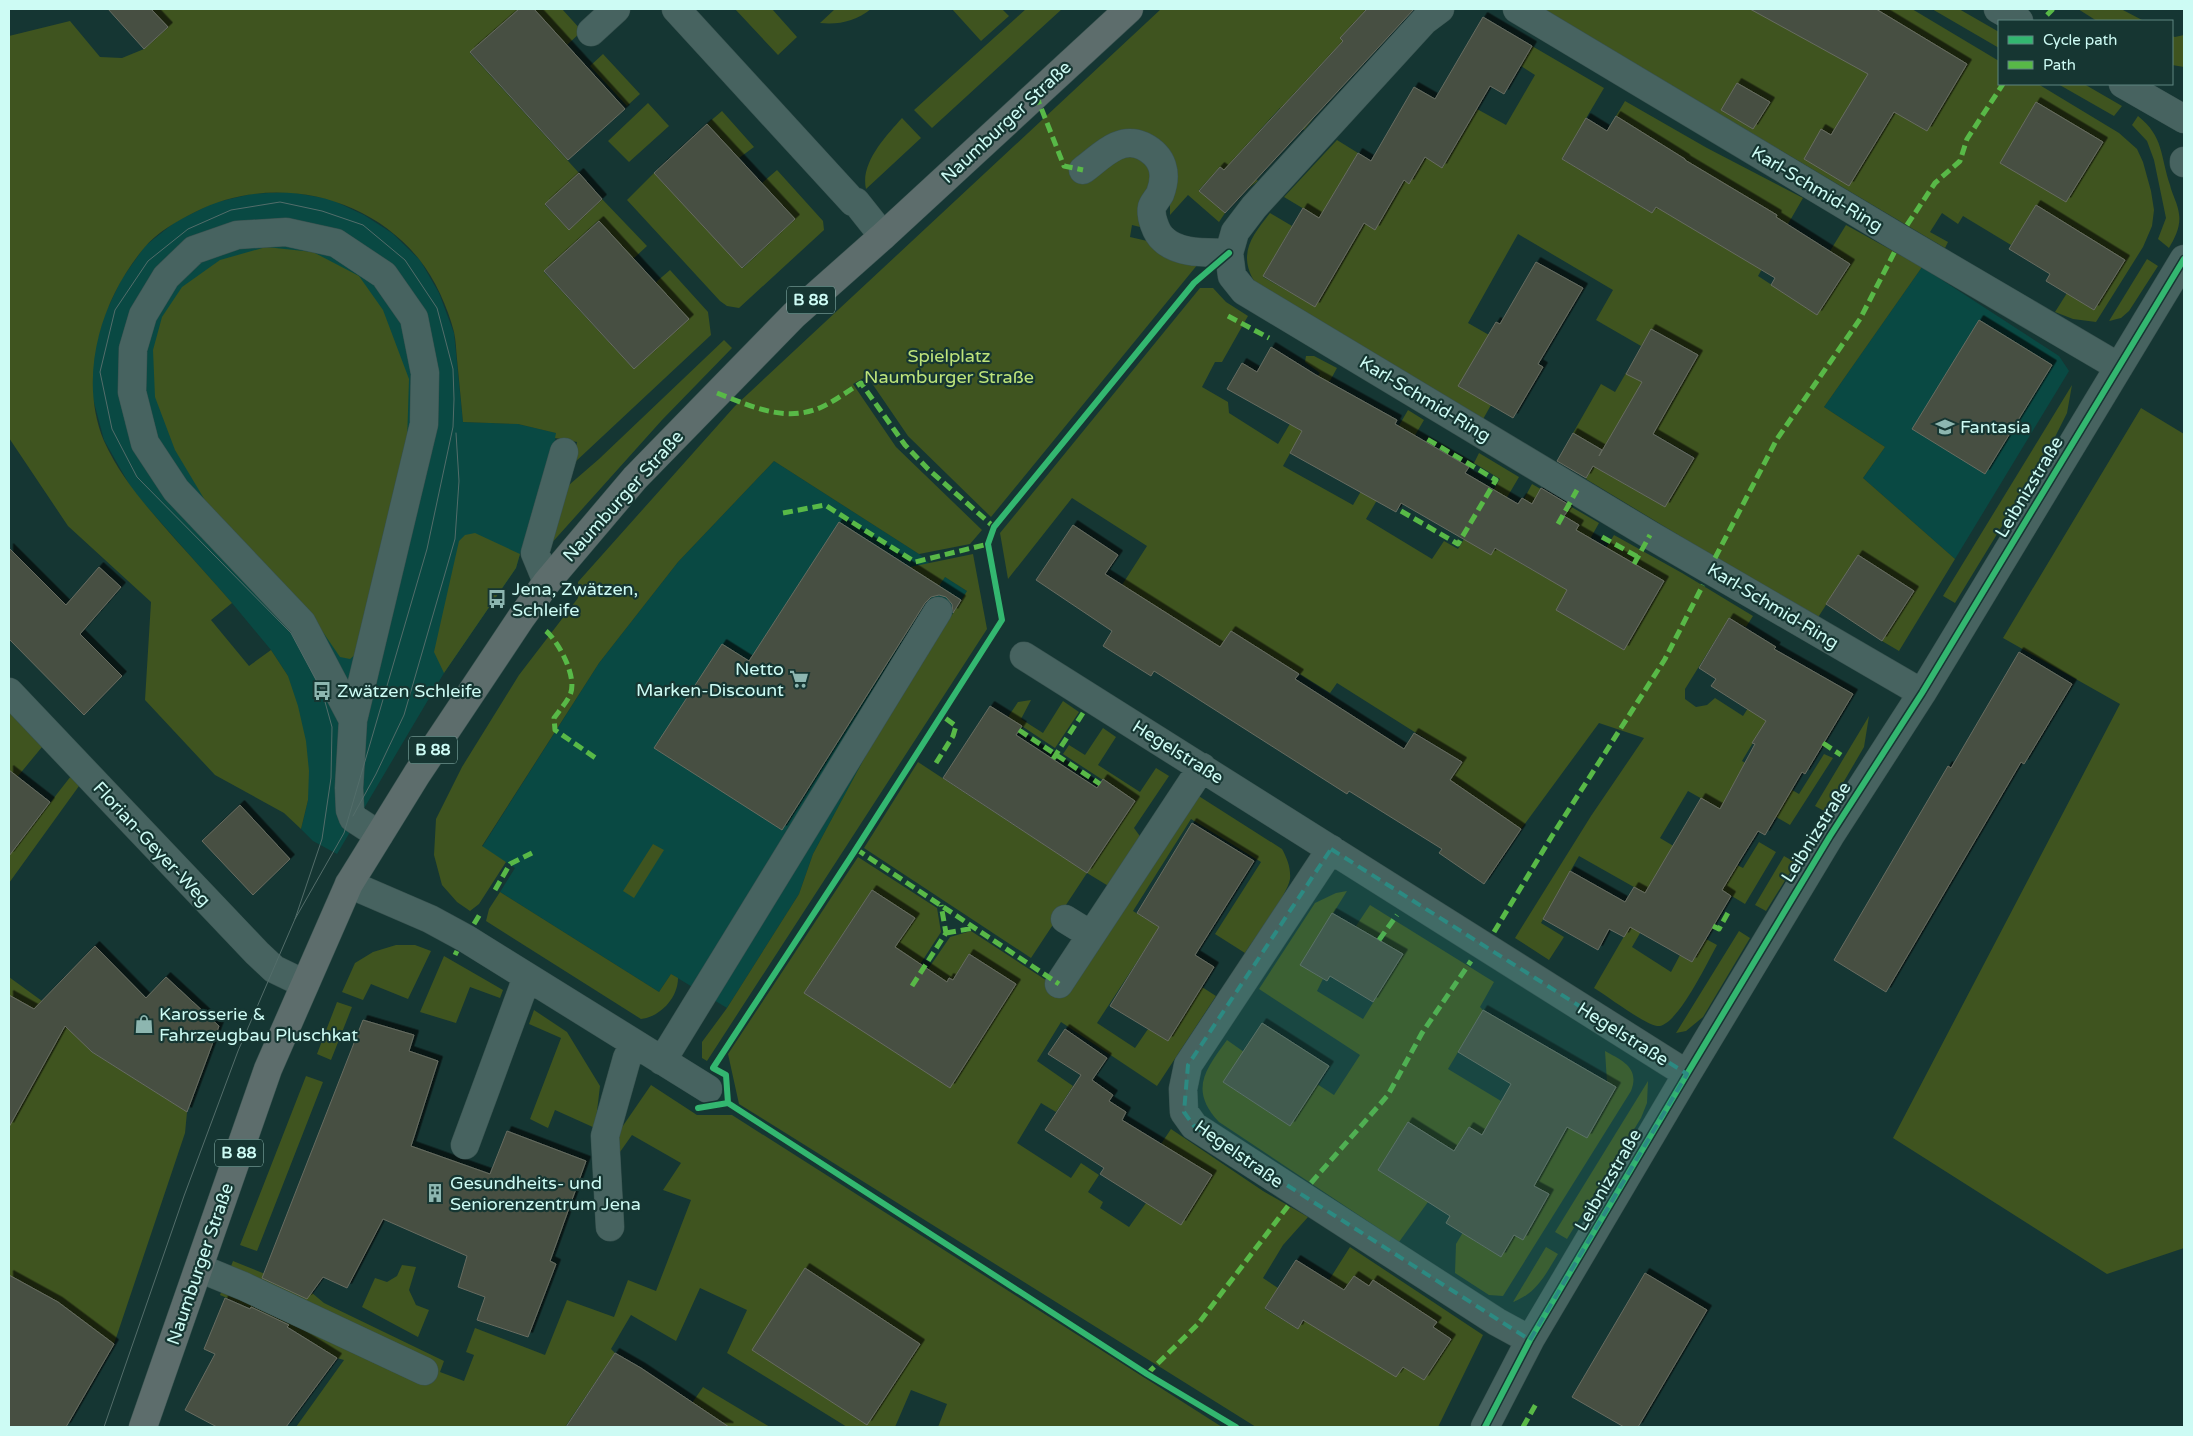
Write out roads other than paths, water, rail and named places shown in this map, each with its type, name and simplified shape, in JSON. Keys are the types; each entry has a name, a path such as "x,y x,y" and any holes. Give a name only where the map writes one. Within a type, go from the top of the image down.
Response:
{"main road":[{"name":"Naumburger Straße","path":"143,1427 268,1069 349,884 417,774 546,582 635,478 794,315 883,236 1130,9"}],"street":[{"path":"591,32 616,9"},
{"path":"676,9 852,202 856,202 883,236"},
{"name":"Karl-Schmid-Ring","path":"1440,9 1424,21 1254,207 1235,232 1229,253 1232,276 1244,291 1650,535 1922,694"},
{"name":"Karl-Schmid-Ring","path":"1517,9 1900,239 2119,367"},
{"path":"1998,9 2017,20"},
{"path":"2125,85 2184,119"},
{"path":"1083,170 1116,144 1136,143 1154,152 1163,166 1164,181 1152,208 1154,223 1163,239 1176,247 1194,252 1229,253"},
{"path":"353,720 302,623 176,490 145,443 132,392 134,349 143,315 166,278 194,250 238,235 286,232 336,243 384,275 414,318 425,373 424,424 353,720 349,788 350,810 352,818 379,835"},
{"name":"Leibnizstraße","path":"1485,1427 1530,1340 1687,1074 1830,836 1922,694 2184,259"},
{"path":"546,582 535,553 564,452"},
{"path":"662,1061 938,612"},
{"name":"Hegelstraße","path":"1024,656 1687,1074"},
{"name":"Florian-Geyer-Weg","path":"9,692 257,953 274,969 305,984"},
{"path":"1059,984 1202,768"},
{"name":"Hegelstraße","path":"1331,849 1188,1065 1183,1089 1184,1112 1194,1126 1497,1322 1530,1340"},
{"path":"349,884 430,919 528,977 708,1090"},
{"path":"1064,919 1091,936"},
{"path":"465,1145 528,977"},
{"path":"610,1227 605,1136 628,1058 634,1044"},
{"path":"198,1268 244,1286 424,1370"}],"tram line":[{"path":"104,1427 184,1196 238,1051 295,919 322,839 331,778 332,727 322,691 291,633 137,477 112,429 100,372 115,310 148,261 188,229 231,210 280,202 322,211 363,225 405,260 437,308 453,369 454,399 453,427 427,549 344,833 295,919"},
{"path":"353,816 376,774 404,715 455,539 459,481 456,433"}],"place":[{"name":"Fantasia","path":"1945,427"},
{"name":"Jena, Zwätzen, Schleife","path":"497,599"},
{"name":"Netto Marken-Discount","path":"799,679"},
{"name":"Zwätzen Schleife","path":"322,691"},
{"name":"Karosserie & Fahrzeugbau Pluschkat","path":"144,1024"},
{"name":"Gesundheits- und Seniorenzentrum Jena","path":"435,1193"}],"park label":[{"name":"Spielplatz Naumburger Straße","path":"949,366"}]}
